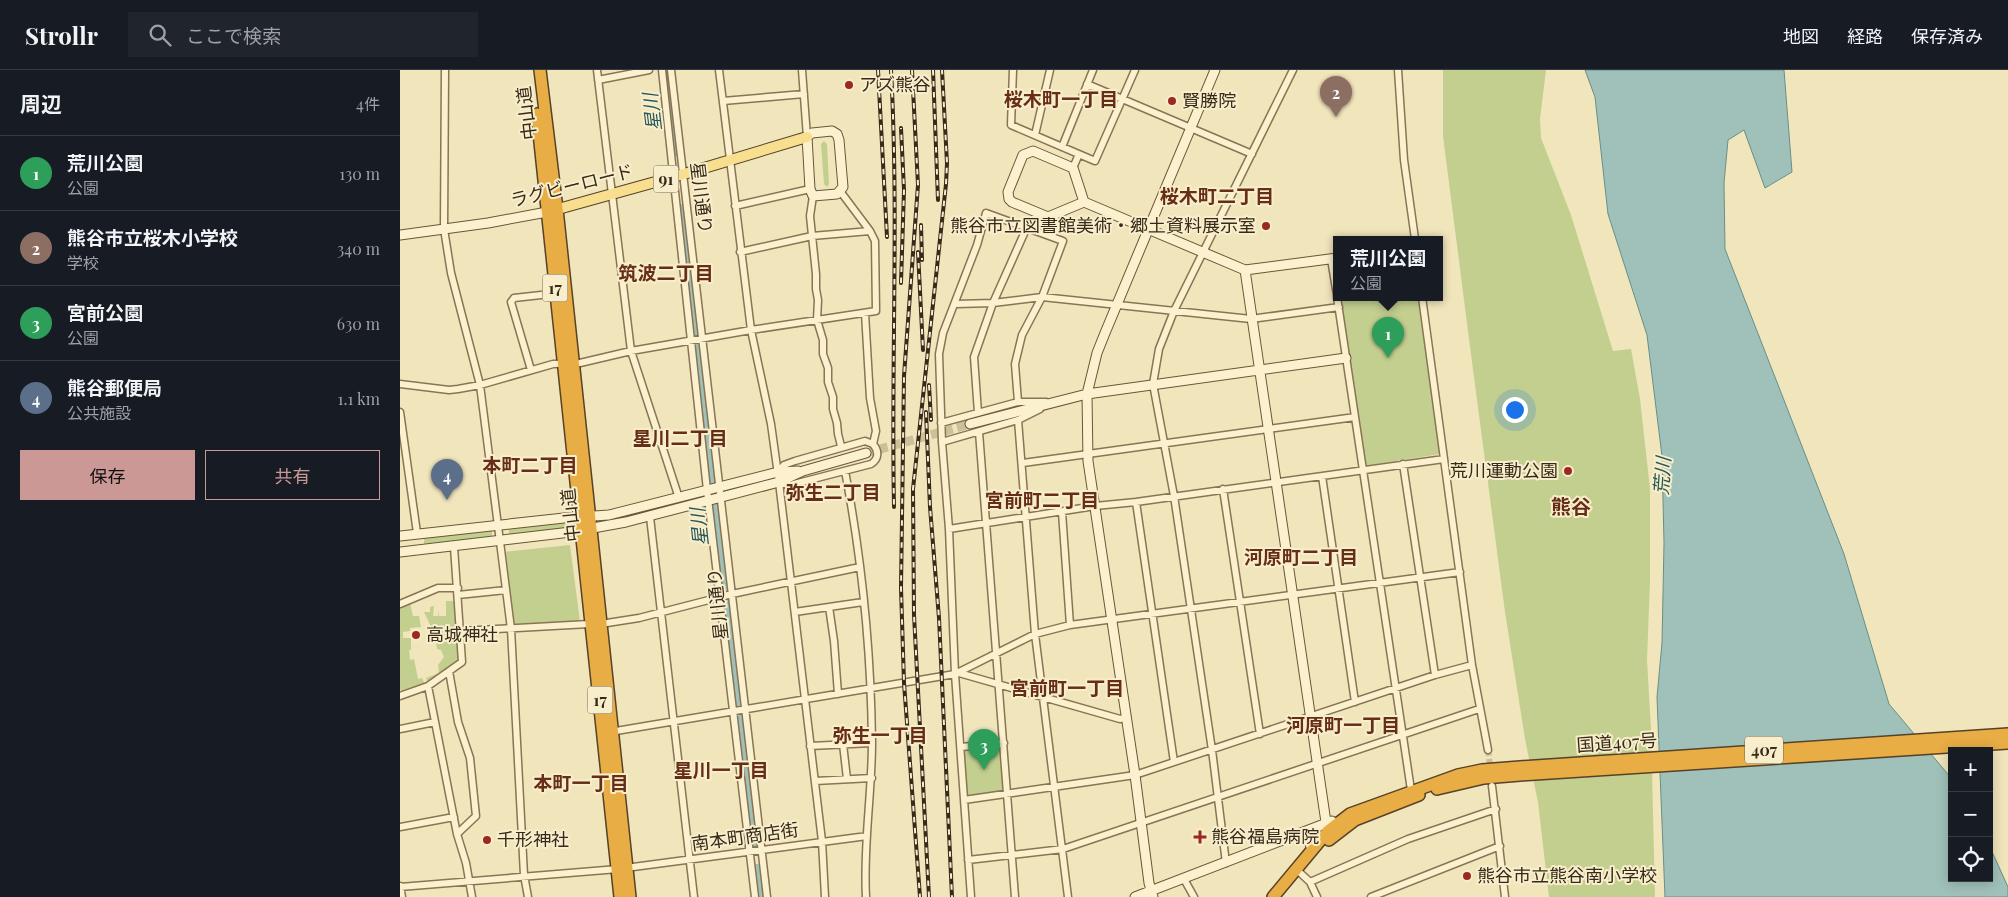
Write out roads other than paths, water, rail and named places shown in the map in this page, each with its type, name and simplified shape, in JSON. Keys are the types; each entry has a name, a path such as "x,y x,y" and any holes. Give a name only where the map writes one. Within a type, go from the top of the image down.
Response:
{"highway":[{"name":"中山道","path":"532,70 552,210"},
{"name":"中山道","path":"540,70 552,210 585,530 622,868 630,897"},
{"name":"国道407号","path":"1425,792 1520,771 2008,734"},
{"name":"国道407号","path":"1298,871 1312,849 1332,827 1411,790 1470,772 1520,771 2008,743"},
{"name":"407","path":"1332,827 1339,831 1355,820 1425,792"},
{"path":"1332,827 1403,798 1425,792"},
{"name":"国道407号","path":"1280,895 1332,827"},
{"name":"中山道","path":"620,897 622,868"}],"main road":[{"name":"ラグビーロード","path":"552,210 684,174 807,137"}],"street":[{"path":"445,70 444,229 451,273 480,385 500,541 511,629 524,875 528,897"},
{"path":"597,70 631,351 679,498"},
{"path":"598,80 649,70"},
{"name":"星川通り","path":"662,70 707,490 710,500 755,897"},
{"name":"星川通り","path":"672,70 767,897"},
{"path":"719,70 751,330 772,424 780,482 822,841 826,897"},
{"path":"802,70 811,193 810,216 818,300 817,320 823,340 823,354 828,368 828,382 833,397 833,409 841,446"},
{"path":"1014,70 1011,125 1094,161 1135,70"},
{"path":"1035,135 1050,70"},
{"path":"1062,147 1093,70"},
{"path":"1152,894 1094,506 1088,452 1087,394 1097,353 1215,70"},
{"path":"1226,862 1212,750 1174,496 1153,384 1159,349 1174,311 1293,70"},
{"path":"1398,70 1404,160 1414,236"},
{"path":"1087,84 1252,154"},
{"path":"723,101 804,94"},
{"path":"736,206 811,193 834,195 840,191 843,187 839,137 832,132 812,133 807,137"},
{"path":"1048,234 1052,224 1048,217 1012,202 1008,196 1023,155 1033,151 1073,168"},
{"path":"1079,154 1073,168 1084,202"},
{"path":"400,384 449,390 480,385 553,364 568,364 691,340 876,311 875,241 840,191"},
{"path":"1048,217 1084,202 1245,270 1333,259"},
{"name":"ラグビーロード","path":"400,235 552,210"},
{"path":"971,897 942,442 940,354 943,334 956,304 986,213 1063,241 1042,297 1022,335 1015,364 1018,402"},
{"path":"978,413 974,357 993,303 1027,227"},
{"path":"740,252 812,236 870,232"},
{"path":"1135,897 1152,894 1226,862 1302,835 1332,827 1317,762 1258,370 1245,270"},
{"path":"531,370 511,302 514,298 561,293"},
{"path":"956,304 993,303 1042,297 1251,319 1338,307"},
{"path":"1337,301 1411,790"},
{"path":"1423,301 1472,665 1488,750"},
{"path":"865,313 870,398 876,431 873,444"},
{"path":"970,424 1087,394 1346,358"},
{"path":"941,422 1018,402 1058,401"},
{"path":"942,442 1018,420 1058,401"},
{"path":"400,412 417,534"},
{"path":"1022,463 1088,452 1355,417"},
{"path":"1018,420 1035,634 1068,897"},
{"path":"978,432 1015,897"},
{"path":"778,472 784,465 841,446 865,441 873,444 877,451 874,462 790,485 780,482"},
{"path":"400,536 609,515 778,472 803,470 866,453"},
{"path":"949,529 1094,506 1136,502 1444,459"},
{"path":"1403,464 1435,675"},
{"path":"400,552 585,530 650,517 780,482 803,470"},
{"path":"845,471 855,525 871,689 872,778 864,864 866,897"},
{"path":"1322,476 1355,702"},
{"path":"1223,489 1260,734"},
{"path":"1136,502 1174,762"},
{"path":"1062,512 1070,625"},
{"path":"650,517 694,897"},
{"path":"400,696 428,686 462,662 454,547"},
{"path":"461,631 596,625 661,613 732,594 860,567"},
{"path":"608,732 957,673 1035,634 1070,625 1460,572"},
{"path":"400,604 438,588 458,592 506,590"},
{"path":"795,612 863,602"},
{"path":"829,607 838,694"},
{"path":"964,800 1135,774 1435,675 1472,665"},
{"path":"449,671 458,722 470,758 476,816 457,834"},
{"path":"957,673 1120,719 1126,718"},
{"path":"428,686 457,834 472,897"},
{"path":"968,860 1063,849 1480,708"},
{"path":"400,729 435,722"},
{"path":"810,746 872,743"},
{"path":"843,744 847,779"},
{"path":"961,747 1004,744"},
{"path":"815,781 872,778"},
{"path":"1492,786 1505,897"},
{"path":"1310,882 1408,839 1496,809"},
{"path":"400,827 454,817"},
{"path":"1302,835 1312,849"},
{"name":"南本町商店街","path":"400,886 622,868 867,836"},
{"path":"1371,897 1500,846"},
{"path":"1298,871 1310,882 1317,897"},
{"path":"1184,879 1194,897"},
{"path":"400,886 402,897"}],"water":[{"path":"1585,70 1784,70 1792,172 1765,188 1744,130 1728,140 1724,183 1725,249 1844,554 1889,704 1948,774 1948,882 1993,882 1993,854 2008,887 2008,897 1665,897 1657,697 1662,643 1664,543 1662,456 1647,335 1608,214 1595,97"}],"waterway":[{"name":"星川","path":"666,70 676,150"},
{"name":"星川","path":"682,210 696,333"},
{"name":"星川","path":"698,345 738,704"},
{"name":"星川","path":"740,716 755,846"},
{"name":"星川","path":"757,870 760,897"}],"tunnel":[{"path":"866,453 970,424"},
{"path":"1488,750 1491,772"}],"railway":[{"path":"878,70 887,237"},
{"path":"891,70 895,234 894,507"},
{"path":"912,70 918,185 904,376 901,588 904,683 920,897"},
{"path":"933,70 938,200"},
{"path":"929,897 914,615 913,489 946,184 947,163 942,70"},
{"path":"901,128 904,190 901,283"},
{"path":"921,225 922,260"},
{"path":"918,252 923,350"},
{"path":"929,385 931,420"},
{"path":"926,412 930,507 939,618 952,897"}],"place":[{"name":"アズ熊谷","path":"849,85"},
{"name":"賢勝院","path":"1172,101"},
{"name":"熊谷市立桜木小学校","path":"1336,117"},
{"name":"熊谷市立図書館美術・郷土資料展示室","path":"1266,226"},
{"name":"荒川公園","path":"1388,358"},
{"name":"荒川運動公園","path":"1568,471"},
{"name":"熊谷郵便局","path":"447,500"},
{"name":"高城神社","path":"416,635"},
{"name":"宮前公園","path":"984,770"},
{"name":"熊谷福島病院","path":"1200,837"},
{"name":"千形神社","path":"487,840"},
{"name":"熊谷市立熊谷南小学校","path":"1467,876"}],"district":[{"name":"桜木町一丁目","path":"1061,99"},
{"name":"桜木町二丁目","path":"1217,196"},
{"name":"筑波二丁目","path":"666,273"},
{"name":"星川二丁目","path":"680,438"},
{"name":"本町二丁目","path":"530,465"},
{"name":"弥生二丁目","path":"833,492"},
{"name":"宮前町二丁目","path":"1042,500"},
{"name":"熊谷","path":"1571,507"},
{"name":"河原町二丁目","path":"1301,557"},
{"name":"宮前町一丁目","path":"1067,688"},
{"name":"河原町一丁目","path":"1343,725"},
{"name":"弥生一丁目","path":"880,735"},
{"name":"星川一丁目","path":"721,770"},
{"name":"本町一丁目","path":"581,783"}],"water label":[{"name":"荒川","path":"1662,476"}]}
